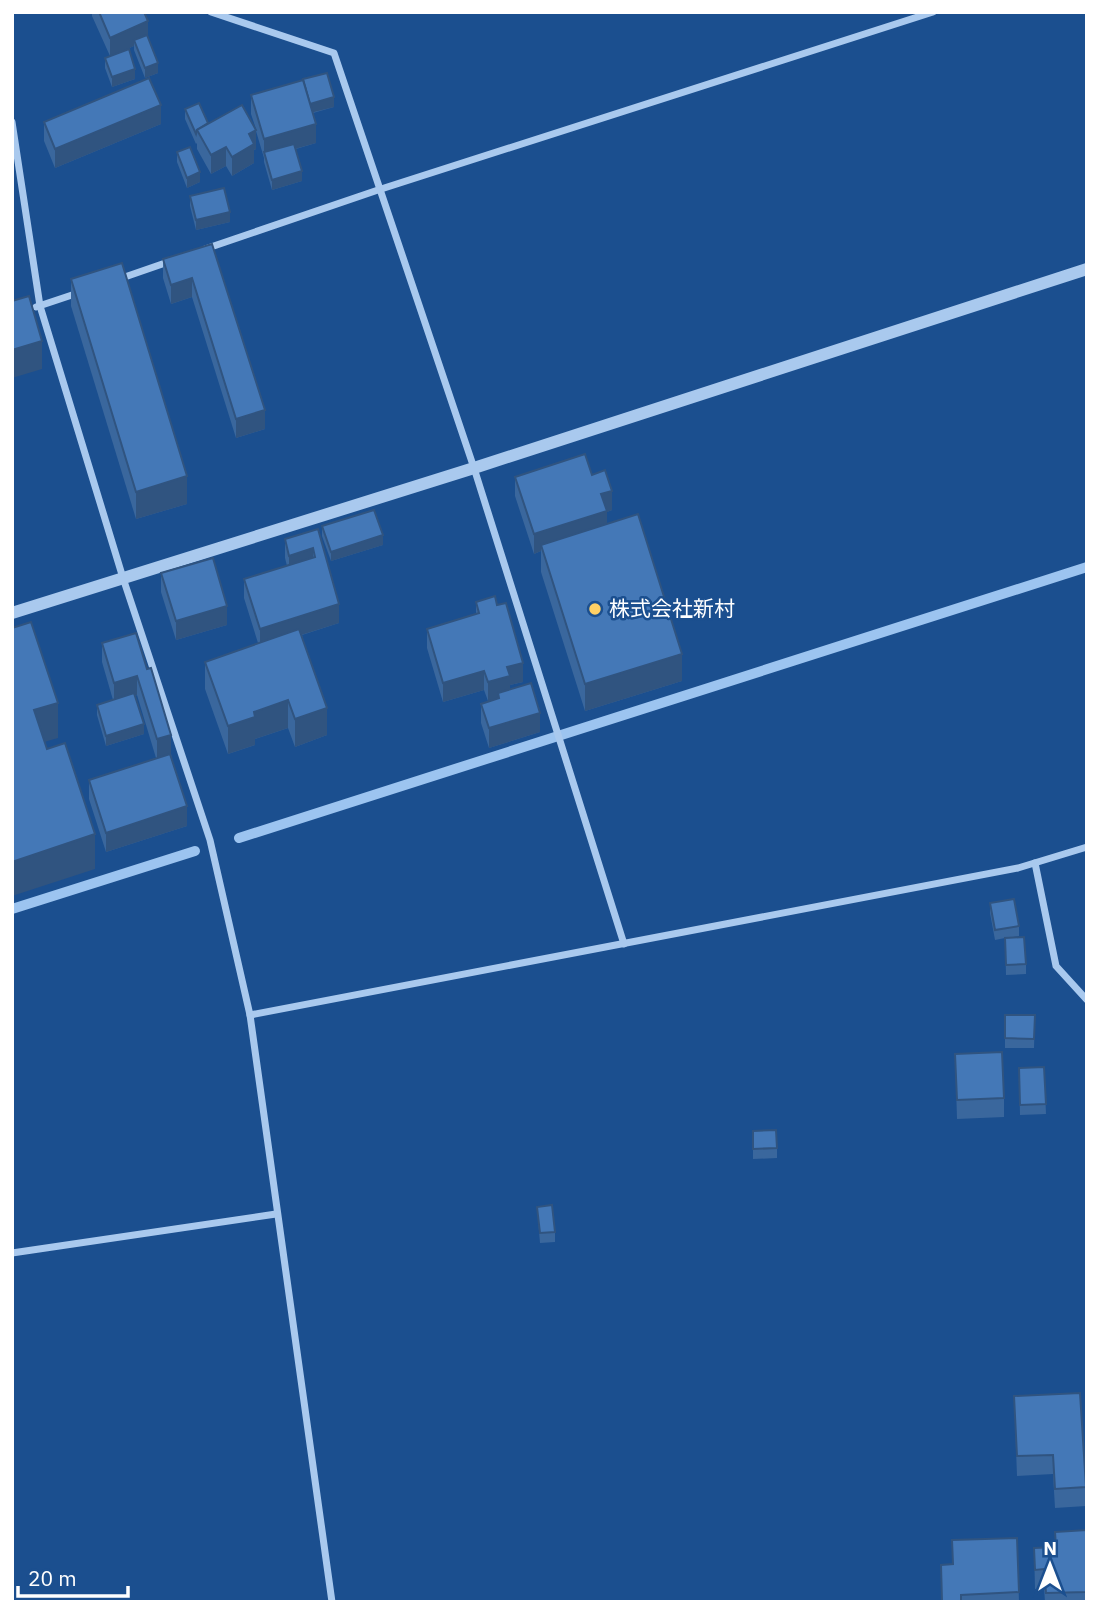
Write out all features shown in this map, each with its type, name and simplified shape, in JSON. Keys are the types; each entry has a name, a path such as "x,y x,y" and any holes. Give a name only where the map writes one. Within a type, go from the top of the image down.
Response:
{"street":[{"path":"211,12 334,52 378,190 474,468 625,944"},
{"path":"196,252 378,190 933,12"},
{"path":"12,122 40,306 123,578 211,839 250,1016 332,1602"},
{"path":"105,284 183,257"},
{"path":"12,613 474,468 1087,269"},
{"path":"31,309 92,288"},
{"path":"250,1016 1035,863 1087,847"},
{"path":"1035,863 1056,966 1087,1000"},
{"path":"12,1253 276,1214"}],"building":[{"path":"99,12 144,12 148,21 110,38"},
{"path":"147,35 158,63 145,68 134,40"},
{"path":"129,49 135,69 112,77 105,58"},
{"path":"327,73 334,97 310,104 303,79"},
{"path":"149,78 161,105 55,149 44,122"},
{"path":"303,80 316,124 264,139 251,95"},
{"path":"199,103 208,123 197,130 196,134 185,109"},
{"path":"242,105 256,130 249,134 254,144 232,157 226,147 211,155 197,130"},
{"path":"294,144 302,171 272,180 264,152"},
{"path":"190,147 200,172 187,178 177,152"},
{"path":"224,188 230,212 196,220 190,196"},
{"path":"212,244 265,410 236,419 192,278 171,285 163,259"},
{"path":"122,263 187,476 136,492 71,279"},
{"path":"29,296 42,341 12,350 12,301"},
{"path":"585,454 592,475 605,470 612,491 601,494 607,511 534,534 515,477"},
{"path":"374,510 383,535 331,552 322,526"},
{"path":"638,514 682,654 585,684 541,545"},
{"path":"318,529 339,604 260,629 244,579 315,557 313,548 289,556 285,539"},
{"path":"213,558 227,606 176,621 161,573"},
{"path":"495,596 497,605 506,603 523,663 507,667 510,676 488,682 484,671 443,683 427,629 479,613 476,602"},
{"path":"31,622 58,703 34,710 47,749 65,743 95,834 12,862 12,628"},
{"path":"299,629 327,708 295,719 288,700 254,712 255,717 228,726 205,662"},
{"path":"136,633 147,669 151,668 171,735 157,739 137,676 114,683 102,643"},
{"path":"531,683 540,713 489,728 481,704 499,698 498,693"},
{"path":"134,693 144,724 106,736 97,705"},
{"path":"170,754 187,806 106,833 89,780"},
{"path":"1014,899 1019,926 995,930 990,903"},
{"path":"1024,937 1026,964 1006,965 1005,938"},
{"path":"1005,1015 1035,1015 1034,1039 1005,1038"},
{"path":"1002,1052 1004,1098 957,1100 955,1054"},
{"path":"1044,1067 1046,1104 1020,1105 1019,1068"},
{"path":"776,1130 777,1148 753,1149 753,1131"},
{"path":"552,1205 555,1232 540,1233 537,1207"},
{"path":"1080,1393 1086,1487 1055,1489 1053,1455 1017,1456 1014,1396"},
{"path":"1087,1530 1087,1592 1046,1593 1044,1569 1035,1570 1034,1548 1056,1547 1055,1532"},
{"path":"1017,1538 1019,1592 961,1595 961,1602 942,1602 941,1565 953,1564 952,1540"}],"waterway":[{"path":"239,838 1087,567"},
{"path":"12,909 195,851"}],"place":[{"name":"株式会社新村","path":"595,609"}]}
